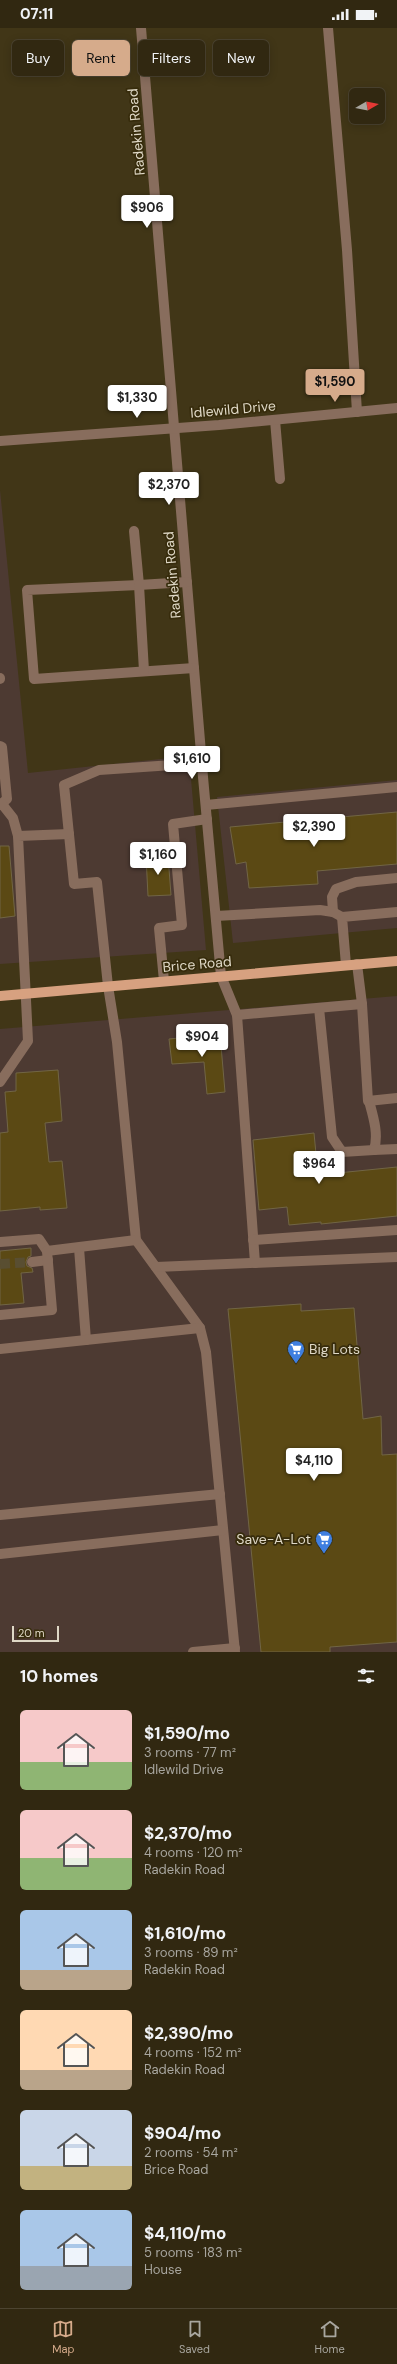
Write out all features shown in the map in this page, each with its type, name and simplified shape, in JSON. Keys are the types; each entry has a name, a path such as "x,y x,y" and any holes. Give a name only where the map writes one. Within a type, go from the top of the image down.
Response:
{"main road":[{"name":"Brice Road","path":"0,996 397,961"}],"street":[{"name":"Radekin Road","path":"141,28 207,819 222,976 237,1015 255,1263"},
{"path":"328,28 347,250 357,412"},
{"name":"Idlewild Drive","path":"0,441 275,420 397,408"},
{"path":"275,420 280,479"},
{"path":"134,531 144,671"},
{"path":"187,582 26,590 34,679 194,668"},
{"path":"0,746 2,747 7,799 1,805 13,818 18,836 28,1041 0,1082"},
{"path":"193,1652 235,1650 206,1352 200,1328 136,1240 117,1042 108,986 97,882 74,884 64,786 99,770 202,763"},
{"path":"206,805 397,788"},
{"path":"164,981 159,928 182,925 173,824 207,819"},
{"path":"18,836 69,834"},
{"path":"346,965 337,915 332,897 336,888 345,884 397,878"},
{"path":"216,916 320,910 337,915 397,912"},
{"path":"357,964 362,1004 369,1100 375,1124 376,1143 374,1150"},
{"path":"237,1015 362,1004"},
{"path":"319,1008 332,1138 342,1152 397,1149"},
{"path":"369,1100 397,1098"},
{"path":"253,1240 397,1230"},
{"path":"0,1242 39,1239 48,1255 52,1310 0,1315"},
{"path":"32,1262 48,1255 80,1248 136,1240"},
{"path":"80,1248 86,1340"},
{"path":"156,1267 397,1256"},
{"path":"0,1349 200,1328"},
{"path":"0,1515 220,1494"},
{"path":"0,1554 223,1530"}],"shaded area":[{"path":"0,490 28,773 189,756 206,950 0,964"},
{"path":"397,780 397,928 233,943 217,797"},
{"path":"397,996 397,1652 0,1652 0,1029"}],"building":[{"path":"397,812 397,864 317,871 318,884 249,888 246,862 236,864 230,827"},
{"path":"0,846 9,846 15,916 0,918"},
{"path":"146,856 168,856 171,895 148,896"},
{"path":"220,1034 225,1092 207,1094 204,1062 172,1064 169,1039"},
{"path":"58,1070 62,1121 45,1123 49,1162 62,1161 67,1208 40,1210 40,1207 0,1211 0,1133 8,1132 5,1092 16,1091 16,1073"},
{"path":"314,1133 318,1175 397,1167 397,1216 321,1224 321,1222 289,1225 287,1207 259,1210 253,1140"},
{"path":"31,1248 31,1256 28,1257 26,1262 27,1266 32,1268 33,1272 21,1273 24,1303 0,1305 0,1251"},
{"path":"301,1304 301,1311 354,1308 363,1419 381,1416 382,1455 397,1454 397,1642 330,1647 330,1652 261,1652 228,1309"}],"tunnel":[{"path":"0,1264 32,1262"}],"place":[{"name":"Big Lots","path":"296,1364"},
{"name":"Save-A-Lot","path":"324,1554"}]}
